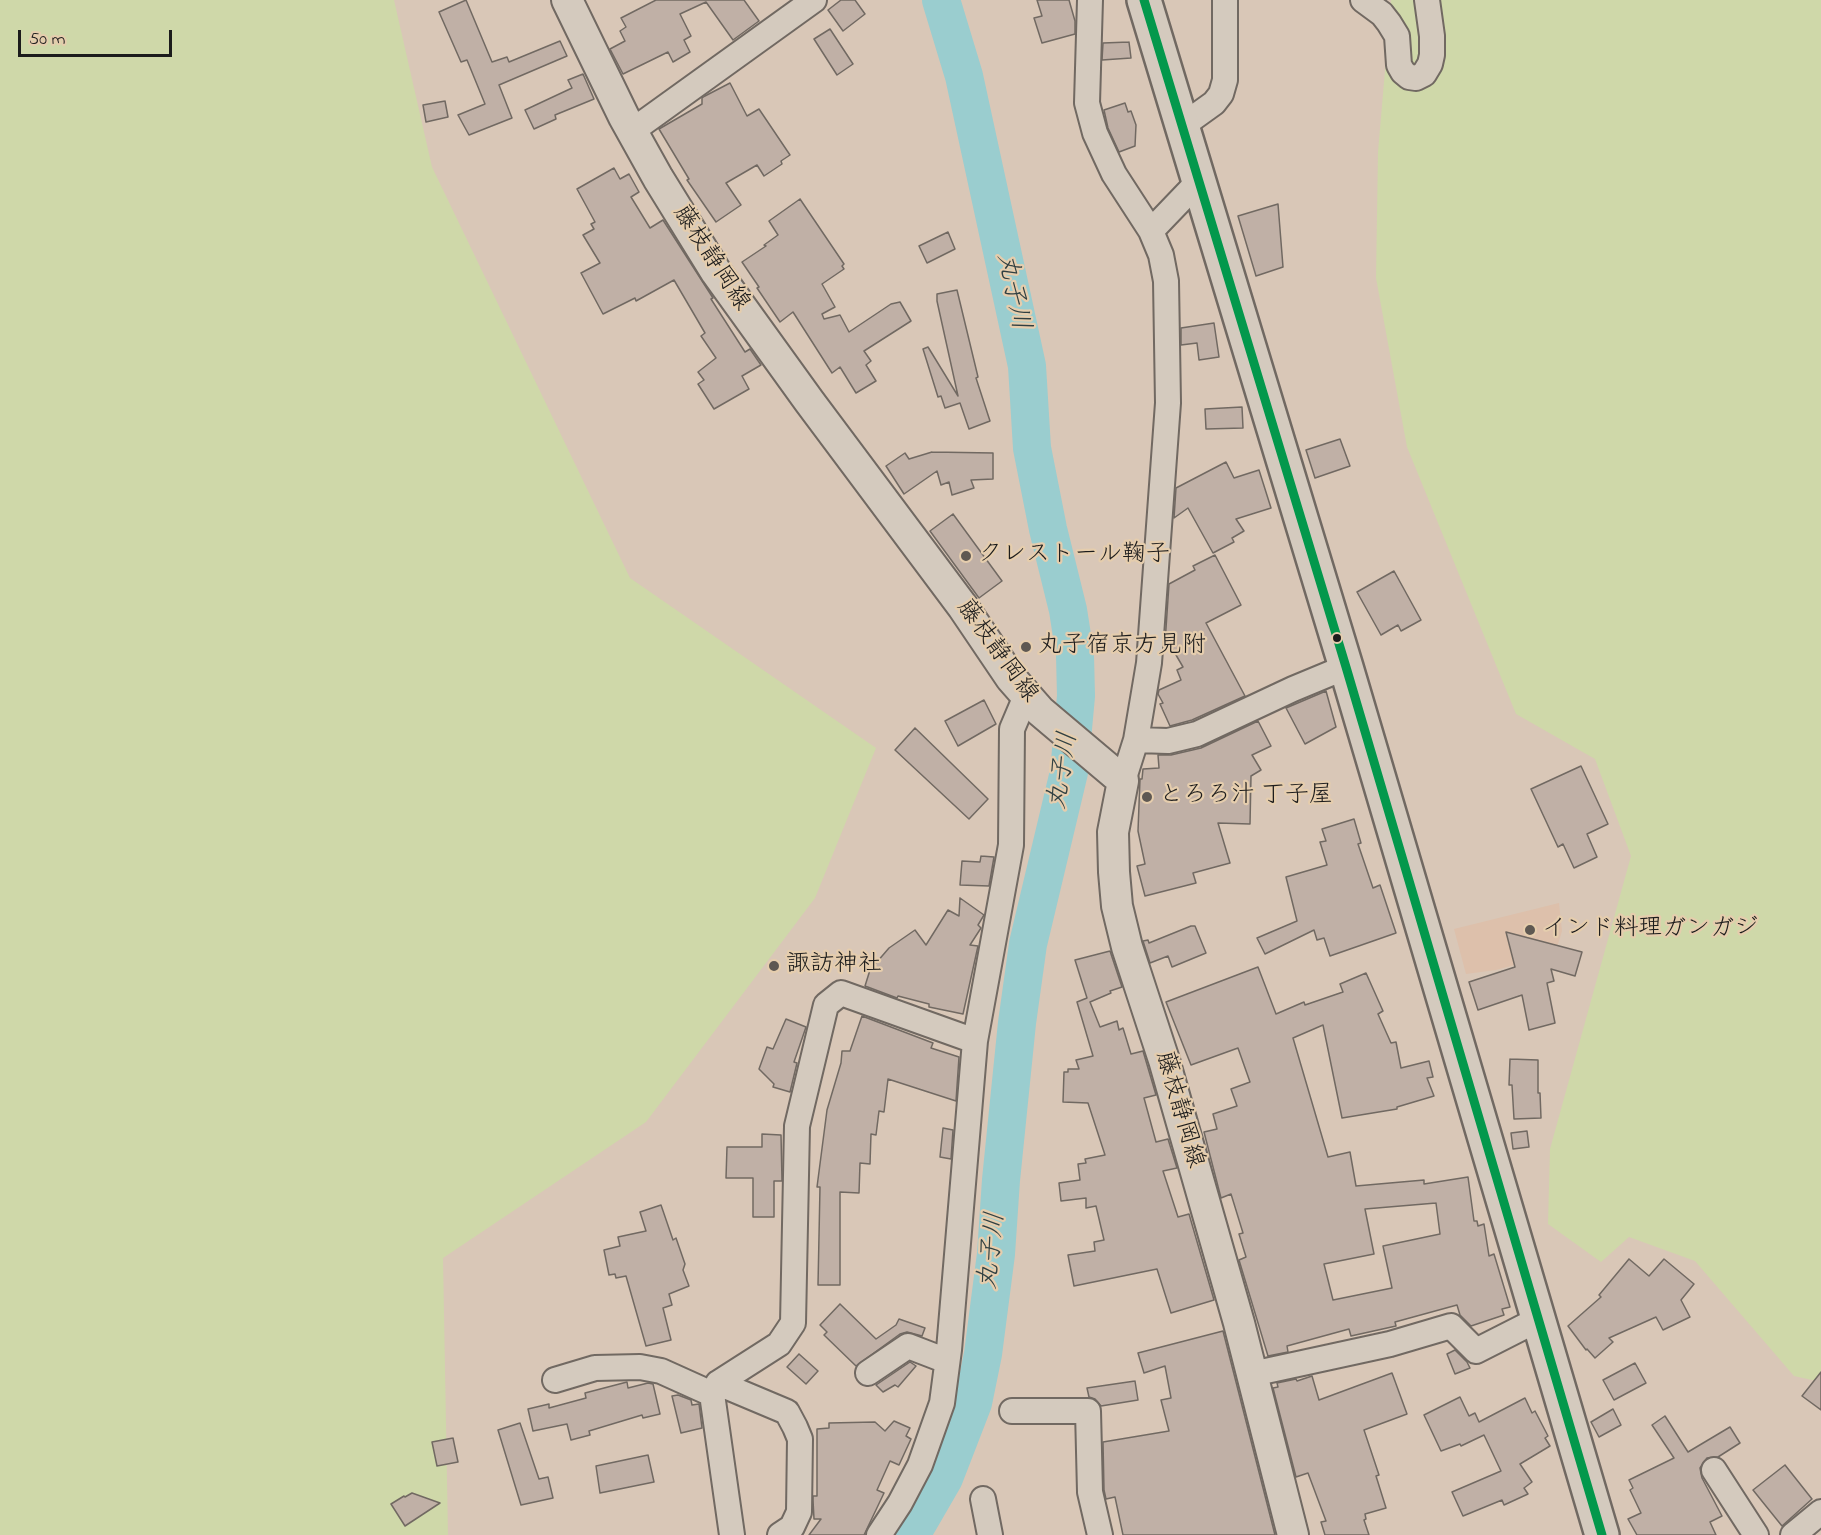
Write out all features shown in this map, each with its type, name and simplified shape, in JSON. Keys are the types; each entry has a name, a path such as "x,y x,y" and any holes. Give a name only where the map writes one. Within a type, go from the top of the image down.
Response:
{"highway":[{"path":"1144,0 1347,667 1602,1535"}],"main road":[{"name":"藤枝静岡線","path":"567,0 632,131 716,272 963,607 1011,678 1033,704 1123,781 1113,832 1118,906 1127,947 1164,1060 1252,1374 1293,1535"}],"street":[{"path":"632,131 814,0"},
{"path":"1090,0 1087,103 1095,133 1114,174 1151,231 1161,255 1166,281 1168,403 1149,663 1136,740 1123,781"},
{"path":"1182,126 1214,103 1221,94 1225,80 1225,0"},
{"path":"1364,0 1382,14 1389,23 1396,36 1399,65 1409,77 1416,78 1424,74 1432,55 1427,0"},
{"path":"1151,231 1198,182"},
{"path":"1136,740 1168,741 1197,734 1347,667"},
{"path":"879,1535 900,1503 920,1465 942,1402 975,1041 1011,845 1012,729 1033,704"},
{"path":"715,1389 779,1344 793,1323 797,1126 826,1005 841,993 975,1041"},
{"path":"1252,1374 1390,1344 1451,1326 1476,1351 1539,1319"},
{"path":"868,1372 908,1346 947,1361"},
{"path":"555,1380 595,1368 640,1367 661,1371 787,1412 800,1439 799,1512 792,1527 780,1535"},
{"path":"715,1389 732,1535"},
{"path":"1012,1411 1088,1411 1090,1492 1100,1535"},
{"path":"1714,1470 1756,1535"},
{"path":"983,1499 990,1535"},
{"path":"1793,1535 1821,1512"}],"shaded area":[{"path":"1559,903 1562,931 1555,954 1496,970 1466,974 1454,929"}],"green space":[{"path":"0,0 394,0 432,167 630,578 876,748 815,898 646,1122 443,1258 448,1535 0,1535"},
{"path":"1391,0 1821,0 1821,1382 1794,1376 1695,1261 1629,1237 1601,1262 1548,1224 1550,1149 1631,856 1595,759 1516,714 1407,447 1376,278 1378,152"}],"building":[{"path":"466,0 492,62 507,57 509,62 560,41 567,56 499,85 512,118 469,135 458,115 485,104 467,60 461,62 439,12"},
{"path":"656,0 744,0 759,21 733,40 706,2 680,14 691,36 684,40 690,52 673,62 668,52 623,74 610,49 625,41 620,31 626,27 621,18"},
{"path":"841,0 855,0 865,14 843,31 828,10"},
{"path":"1037,0 1069,0 1075,21 1075,34 1042,43 1034,18 1042,16"},
{"path":"830,29 853,64 837,75 814,39"},
{"path":"1129,42 1131,58 1102,60 1103,43"},
{"path":"583,74 594,99 555,115 556,119 534,129 525,110 572,88 568,80"},
{"path":"730,83 747,116 759,109 790,155 781,161 782,164 764,176 757,165 726,183 741,205 716,222 687,180 689,179 659,129 702,104 702,98 705,96"},
{"path":"445,101 448,117 426,122 423,105"},
{"path":"1125,103 1136,125 1135,146 1119,152 1108,128 1104,110"},
{"path":"614,168 620,179 629,174 639,192 631,197 650,228 663,220 745,352 750,349 761,365 742,376 749,389 714,409 698,384 704,380 698,372 716,358 701,336 705,333 674,280 636,301 635,298 603,314 581,273 600,263 583,235 594,229 591,224 595,222 577,189"},
{"path":"800,199 844,264 842,266 844,269 822,284 835,307 822,314 824,319 840,315 849,332 891,304 900,302 911,321 864,351 871,361 866,365 876,381 856,393 840,367 832,373 793,312 780,322 742,262 778,235 769,221"},
{"path":"1278,204 1283,267 1256,276 1238,216"},
{"path":"948,232 955,249 927,263 919,246"},
{"path":"957,290 978,377 976,378 990,421 969,429 960,403 945,408 941,396 938,397 923,349 928,347 958,396 937,301 937,294"},
{"path":"1214,323 1219,357 1199,360 1197,343 1181,345 1181,328"},
{"path":"1242,407 1243,428 1206,429 1205,409"},
{"path":"1340,439 1350,466 1315,478 1306,450"},
{"path":"932,452 993,453 993,479 971,480 974,488 952,495 949,482 941,485 937,471 904,494 886,466 905,453 909,459"},
{"path":"1226,462 1234,478 1259,470 1271,508 1236,519 1244,531 1232,538 1234,542 1213,553 1188,508 1174,518 1176,488"},
{"name":"クレストール鞠子","path":"953,514 1002,581 979,598 930,531"},
{"path":"1215,555 1241,605 1206,623 1245,696 1192,720 1170,726 1158,694 1159,690 1181,680 1177,670 1183,667 1169,643 1165,643 1169,584 1195,570 1193,566"},
{"path":"1394,571 1421,620 1401,631 1398,625 1381,635 1357,592"},
{"path":"1326,691 1336,727 1305,744 1286,708"},
{"path":"984,700 996,724 958,746 945,721"},
{"path":"1258,721 1271,746 1252,755 1261,770 1251,776 1250,824 1218,823 1230,863 1193,873 1196,883 1145,896 1137,866 1145,864 1138,831 1140,779 1142,779 1143,769 1159,768 1158,755 1171,755 1201,748"},
{"path":"915,728 988,799 969,819 895,750"},
{"path":"1581,766 1608,824 1587,834 1597,857 1574,868 1563,844 1558,847 1531,789"},
{"path":"1354,819 1361,843 1358,844 1373,888 1380,885 1396,933 1330,956 1324,938 1317,940 1314,930 1265,954 1257,938 1297,921 1286,877 1327,865 1320,842 1326,841 1322,829"},
{"path":"981,856 994,857 989,886 960,885 962,861 980,862"},
{"path":"960,898 984,915 978,925 981,928 970,945 978,946 963,1014 929,1007 929,1004 898,996 897,998 865,986 870,970 889,948 915,930 926,945 948,910 959,916"},
{"path":"1195,926 1206,953 1172,967 1168,956 1150,963 1143,941 1148,940 1149,943"},
{"path":"1506,932 1582,952 1575,976 1551,969 1554,981 1547,983 1555,1023 1529,1030 1522,995 1478,1010 1469,982 1515,967"},
{"path":"1110,951 1122,987 1090,1002 1100,1027 1117,1021 1119,1030 1123,1028 1131,1054 1143,1051 1156,1095 1144,1098 1156,1142 1168,1139 1177,1168 1163,1171 1178,1217 1189,1214 1214,1300 1171,1313 1157,1269 1074,1286 1068,1255 1095,1251 1094,1242 1104,1240 1096,1206 1086,1208 1086,1198 1061,1201 1059,1183 1080,1180 1078,1164 1086,1163 1085,1159 1105,1155 1088,1103 1063,1102 1064,1072 1068,1072 1068,1069 1079,1069 1076,1060 1093,1056 1077,1002 1087,998 1075,960"},
{"path":"1258,967 1276,1014 1304,1002 1305,1005 1343,992 1340,984 1366,973 1383,1011 1378,1014 1391,1043 1396,1042 1401,1068 1429,1061 1433,1077 1427,1078 1434,1096 1397,1107 1397,1109 1342,1118 1323,1025 1293,1038 1328,1157 1350,1152 1356,1186 1424,1180 1424,1184 1468,1177 1474,1221 1477,1221 1478,1226 1484,1224 1489,1256 1494,1254 1510,1307 1502,1309 1504,1315 1471,1326 1460,1315 1457,1305 1395,1322 1396,1326 1351,1336 1349,1329 1287,1346 1288,1352 1268,1356 1239,1260 1246,1257 1239,1234 1243,1233 1231,1194 1221,1198 1204,1132 1217,1129 1213,1114 1237,1106 1231,1089 1250,1082 1238,1048 1191,1065 1166,1002","holes":["1436,1203 1440,1234 1383,1246 1392,1288 1333,1300 1324,1264 1374,1254 1365,1209"]},
{"path":"862,1016 933,1043 931,1048 959,1057 956,1101 888,1079 884,1112 879,1111 876,1135 871,1134 870,1164 860,1163 859,1193 840,1192 840,1285 818,1285 820,1187 817,1187 827,1110 841,1063 842,1051 850,1051"},
{"path":"786,1019 806,1027 794,1062 797,1063 790,1092 773,1087 774,1084 759,1069 767,1047 773,1049"},
{"path":"1510,1059 1538,1060 1541,1118 1514,1119 1512,1085 1509,1085"},
{"path":"943,1128 953,1130 951,1159 940,1157"},
{"path":"1527,1131 1529,1147 1513,1149 1511,1133"},
{"path":"762,1134 781,1135 782,1181 774,1181 774,1217 753,1217 753,1178 726,1178 727,1147 762,1147"},
{"path":"661,1205 673,1240 676,1238 685,1264 683,1270 689,1286 669,1294 672,1305 663,1308 671,1340 646,1346 626,1276 616,1278 615,1274 609,1275 604,1250 620,1246 618,1237 646,1231 640,1212"},
{"path":"1629,1259 1649,1276 1664,1259 1694,1284 1681,1300 1690,1317 1663,1330 1656,1317 1609,1338 1613,1342 1595,1358 1568,1326 1601,1297 1599,1295"},
{"path":"840,1304 876,1339 896,1325 899,1319 925,1328 922,1336 907,1332 900,1334 856,1366 824,1335 827,1332 820,1325"},
{"path":"1223,1331 1275,1535 1123,1535 1115,1497 1106,1499 1104,1490 1103,1442 1169,1431 1161,1400 1171,1398 1165,1366 1144,1373 1138,1353"},
{"path":"1455,1350 1470,1368 1455,1374 1447,1354"},
{"path":"799,1354 818,1371 806,1384 787,1367"},
{"path":"910,1362 916,1366 898,1387 895,1385 883,1392 876,1385"},
{"path":"1635,1363 1646,1383 1614,1400 1603,1380"},
{"path":"1821,1372 1821,1410 1802,1396"},
{"path":"1392,1373 1407,1414 1364,1430 1379,1475 1376,1476 1386,1508 1365,1514 1366,1519 1364,1520 1369,1535 1325,1535 1321,1522 1326,1521 1308,1473 1296,1477 1273,1388 1278,1387 1277,1383 1296,1379 1297,1381 1312,1376 1319,1400"},
{"path":"1135,1381 1138,1400 1101,1406 1095,1399 1089,1397 1087,1388"},
{"path":"627,1382 628,1388 653,1384 660,1414 643,1418 642,1415 589,1431 590,1435 571,1440 567,1424 533,1431 528,1409 549,1404 549,1408 586,1398 585,1393"},
{"path":"678,1395 691,1400 692,1405 699,1404 702,1428 681,1433 672,1396"},
{"path":"1460,1397 1469,1416 1475,1413 1479,1422 1525,1398 1532,1413 1535,1411 1548,1436 1545,1438 1550,1446 1520,1464 1532,1482 1524,1488 1528,1494 1504,1505 1502,1500 1463,1516 1452,1492 1501,1471 1484,1435 1461,1446 1460,1444 1441,1451 1424,1415"},
{"path":"1613,1409 1621,1425 1599,1437 1591,1422"},
{"path":"1665,1416 1688,1452 1730,1427 1740,1443 1718,1457 1707,1458 1700,1468 1702,1478 1722,1516 1710,1522 1716,1535 1637,1535 1628,1519 1641,1513 1630,1490 1633,1488 1629,1480 1674,1458 1652,1425"},
{"path":"894,1421 910,1428 906,1436 911,1439 899,1465 890,1461 877,1490 884,1493 864,1535 809,1535 821,1519 814,1519 813,1500 813,1496 817,1496 817,1429 829,1428 829,1423 875,1422 885,1431"},
{"path":"520,1423 539,1479 548,1477 553,1498 521,1505 498,1430"},
{"path":"453,1438 458,1462 437,1466 432,1442"},
{"path":"648,1455 654,1482 600,1493 596,1466"},
{"path":"1785,1465 1812,1499 1782,1526 1753,1490"},
{"path":"412,1493 440,1503 405,1526 391,1504"}],"waterway":[{"name":"丸子川","path":"911,1535 944,1478 973,1403 983,1354 996,1254 1017,1023 1028,944 1069,772 1076,696 1075,655 1068,610 1048,529 1032,448 1027,366 964,76 941,0"}],"transit line":[{"path":"1144,0 1346,667 1602,1535"}],"place":[{"name":"クレストール鞠子","path":"966,556"},
{"name":"丸子宿京方見附","path":"1026,647"},
{"name":"とろろ汁 丁子屋","path":"1147,797"},
{"name":"インド料理ガンガジ","path":"1530,930"},
{"name":"諏訪神社","path":"774,966"}]}
